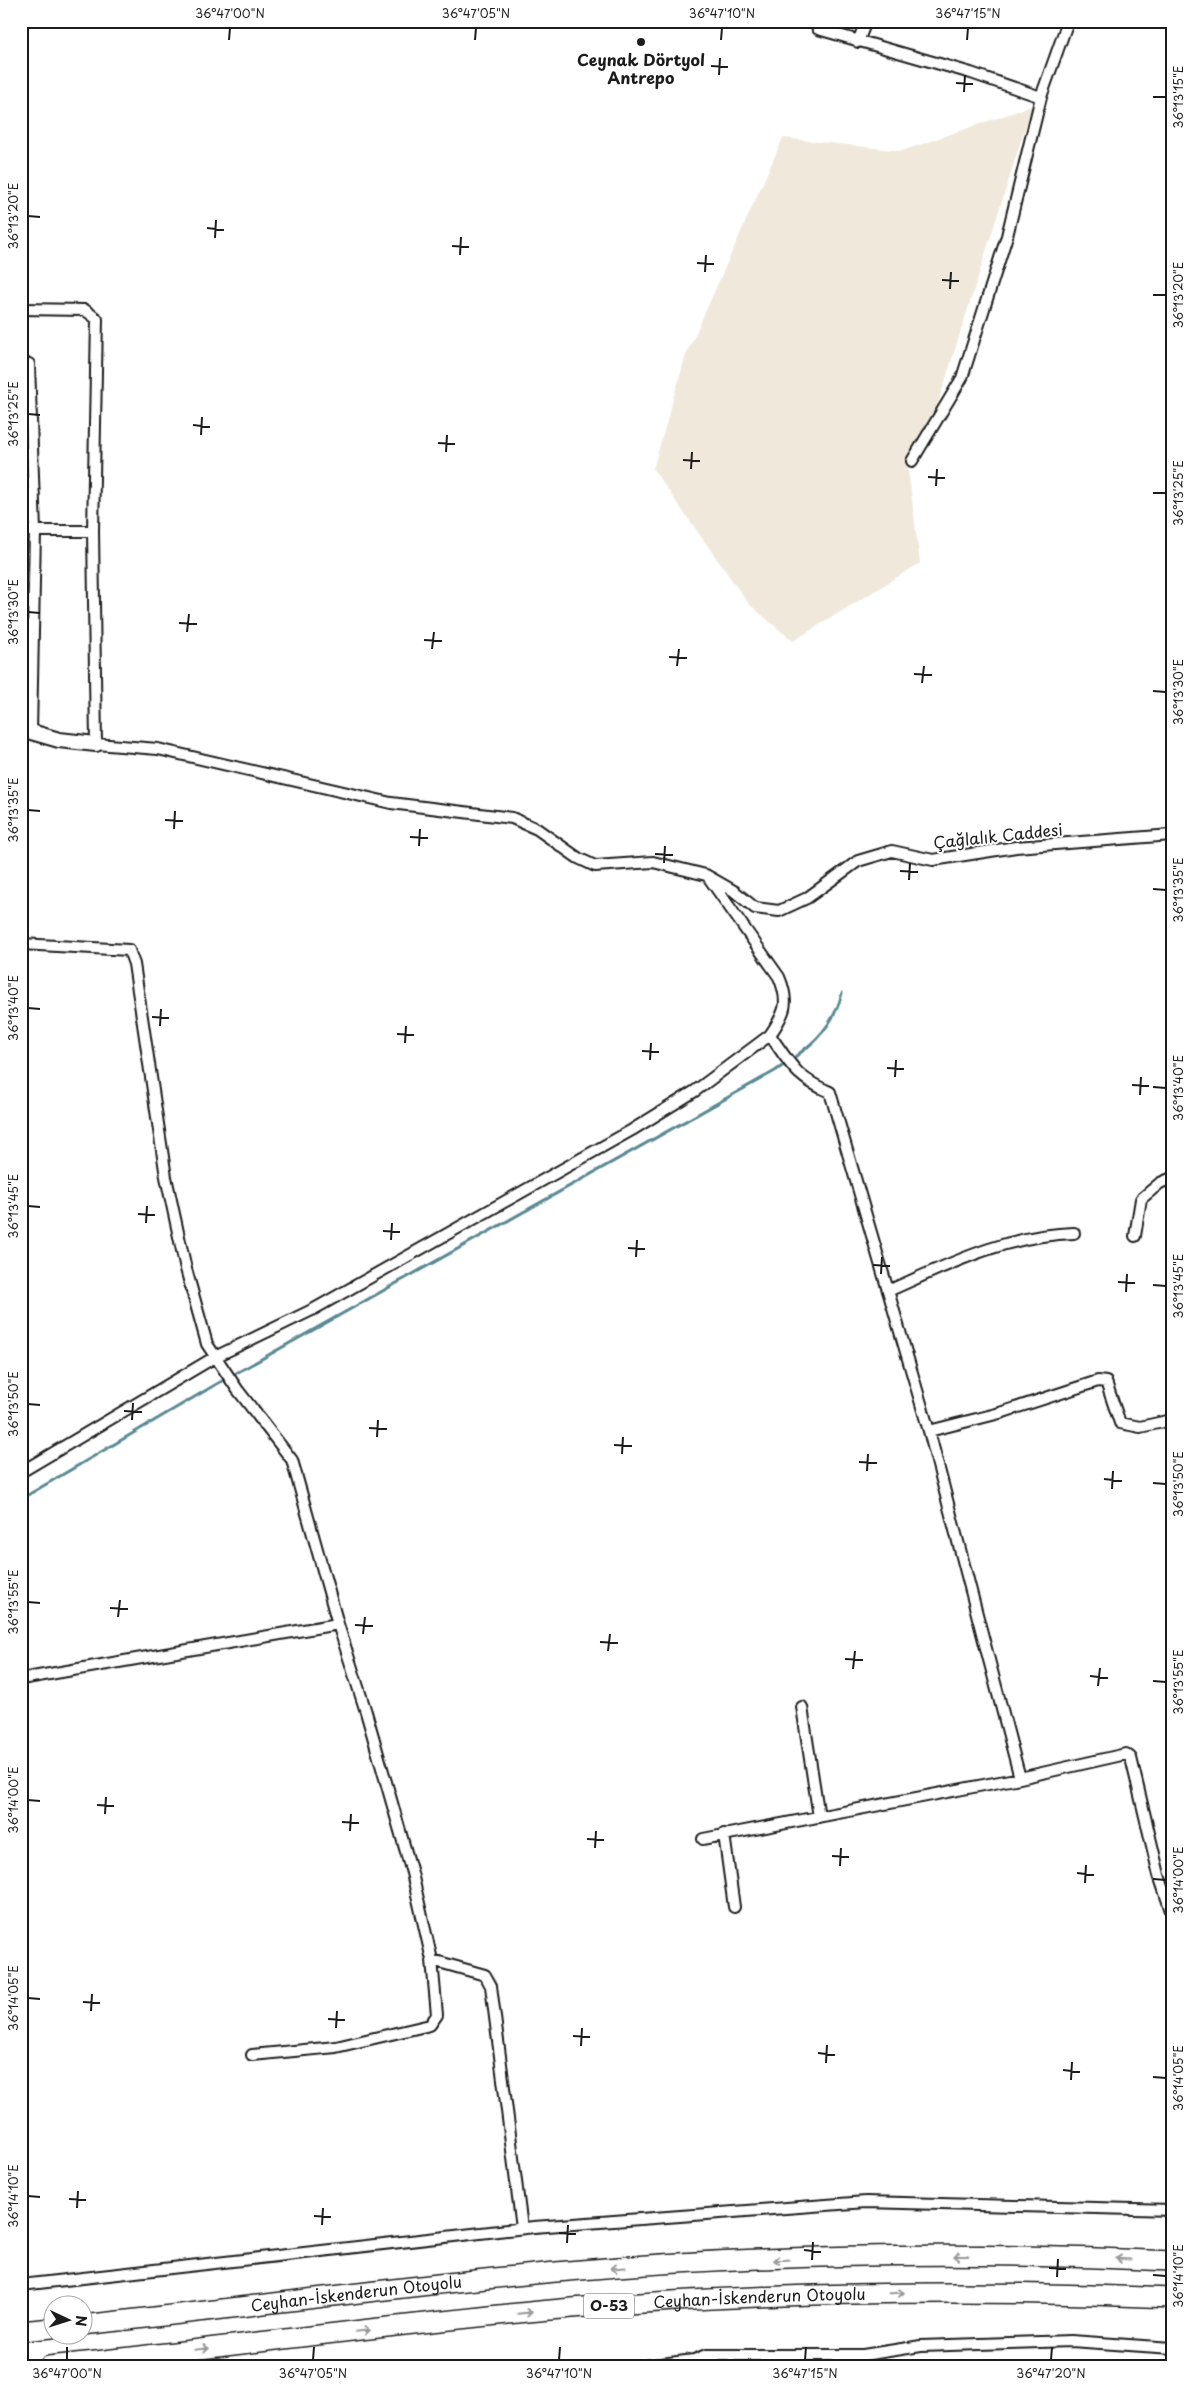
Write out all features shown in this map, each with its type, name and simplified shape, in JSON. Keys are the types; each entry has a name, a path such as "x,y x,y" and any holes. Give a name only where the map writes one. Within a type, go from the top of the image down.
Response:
{"highway":[{"name":"Ceyhan-İskenderun Otoyolu","path":"92,2324 568,2271 732,2261 906,2256 1042,2256 1172,2261"},
{"name":"Ceyhan-İskenderun Otoyolu","path":"49,2366 571,2308 733,2298 907,2293 1060,2293 1172,2298"},
{"path":"21,2331 42,2329"}],"street":[{"path":"815,21 818,28 858,42 971,73 1041,97"},
{"path":"858,42 866,21"},
{"path":"912,461 962,378 1007,236 1041,97 1068,21"},
{"path":"21,309 85,310 97,319 93,531 96,744"},
{"path":"21,1472 632,1130 695,1092 770,1035 785,1013 785,991 779,977 706,875 653,862 595,866 578,858 537,829 512,818 391,803 158,749 59,740 26,731 35,530 29,364"},
{"path":"21,494 34,494"},
{"path":"21,531 93,531"},
{"name":"Çağlalık Caddesi","path":"706,875 734,891 756,908 779,911 806,898 858,861 892,851 933,860 1016,847 1172,835"},
{"path":"21,944 129,950 134,964 166,1176 196,1306 207,1344 237,1389 292,1460 338,1624 366,1712 412,1873 432,1960 437,2015 430,2025 336,2046 252,2054"},
{"path":"770,1035 798,1074 809,1083 830,1092 929,1431 1020,1778"},
{"path":"1135,1236 1141,1200 1160,1183 1172,1178"},
{"path":"888,1291 967,1256 1017,1240 1044,1234 1074,1233"},
{"path":"929,1431 1000,1413 1098,1381 1106,1382 1120,1423 1140,1427 1172,1420"},
{"path":"21,1679 338,1624"},
{"path":"802,1707 819,1817"},
{"path":"703,1839 1020,1778 1126,1754 1131,1758 1159,1875 1172,1914"},
{"path":"724,1834 734,1907"},
{"path":"432,1960 486,1975 491,1986 522,2228"},
{"path":"21,2285 522,2228 866,2202 1172,2210"},
{"path":"644,2366 694,2360 706,2355 863,2354 921,2346 1071,2342 1172,2348"},
{"path":"850,2366 863,2354"}],"shaded area":[{"path":"1032,106 934,416 908,469 920,563 793,641 749,604 653,469 686,355 783,138 902,151"}],"waterway":[{"path":"21,1499 215,1385 775,1071 807,1047 825,1029 838,1006 842,993"}],"place":[{"name":"Ceynak Dörtyol Antrepo","path":"641,42"}]}
